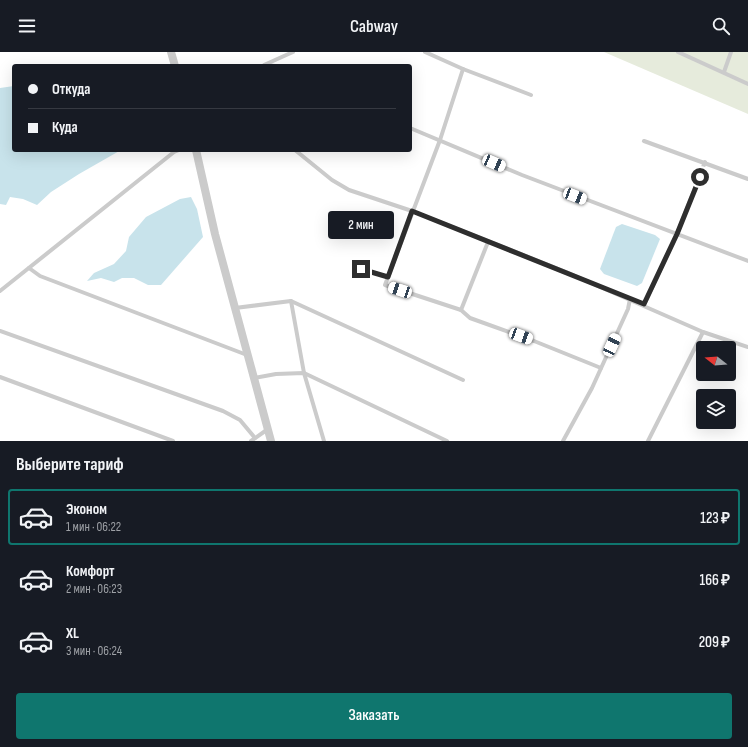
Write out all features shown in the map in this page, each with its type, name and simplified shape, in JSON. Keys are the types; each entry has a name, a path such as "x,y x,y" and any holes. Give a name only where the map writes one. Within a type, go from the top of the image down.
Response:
{"street":[{"path":"171,52 174,64"},
{"path":"196,152 215,234 271,441"}],"lane":[{"path":"265,64 293,52"},
{"path":"425,52 463,69 531,95"},
{"path":"678,52 748,84"},
{"path":"724,72 731,52"},
{"path":"463,69 440,140 385,285 461,310 470,318 534,341 601,368"},
{"path":"412,129 522,175 748,261"},
{"path":"644,141 705,162 748,179"},
{"path":"0,292 107,204 174,152"},
{"path":"297,152 332,180 349,190 412,211 644,304 703,332 748,347"},
{"path":"644,304 677,234 705,162"},
{"path":"461,310 488,242"},
{"path":"29,268 40,276 248,355"},
{"path":"361,269 388,277"},
{"path":"563,441 592,388 628,309 630,299"},
{"path":"235,308 290,301 463,380"},
{"path":"290,301 304,374 324,441"},
{"path":"0,331 223,411 240,420 255,438"},
{"path":"648,441 703,332"},
{"path":"254,378 276,374 304,374 447,441"},
{"path":"0,377 173,441"},
{"path":"251,441 268,429"}],"shaded area":[{"path":"604,52 748,52 748,114"}],"water":[{"path":"12,86 12,152 118,152 51,192 37,205 23,199 10,197 6,205 0,204 0,88"},
{"path":"191,197 197,209 203,237 161,285 148,285 134,278 122,278 114,282 101,278 87,281 94,273 114,264 126,251 129,237 146,217 180,199"},
{"path":"622,224 655,235 660,239 642,283 637,286 604,274 600,269 616,227"}],"route":[{"path":"361,269 388,277 412,211 644,304 677,234 700,177"}]}
